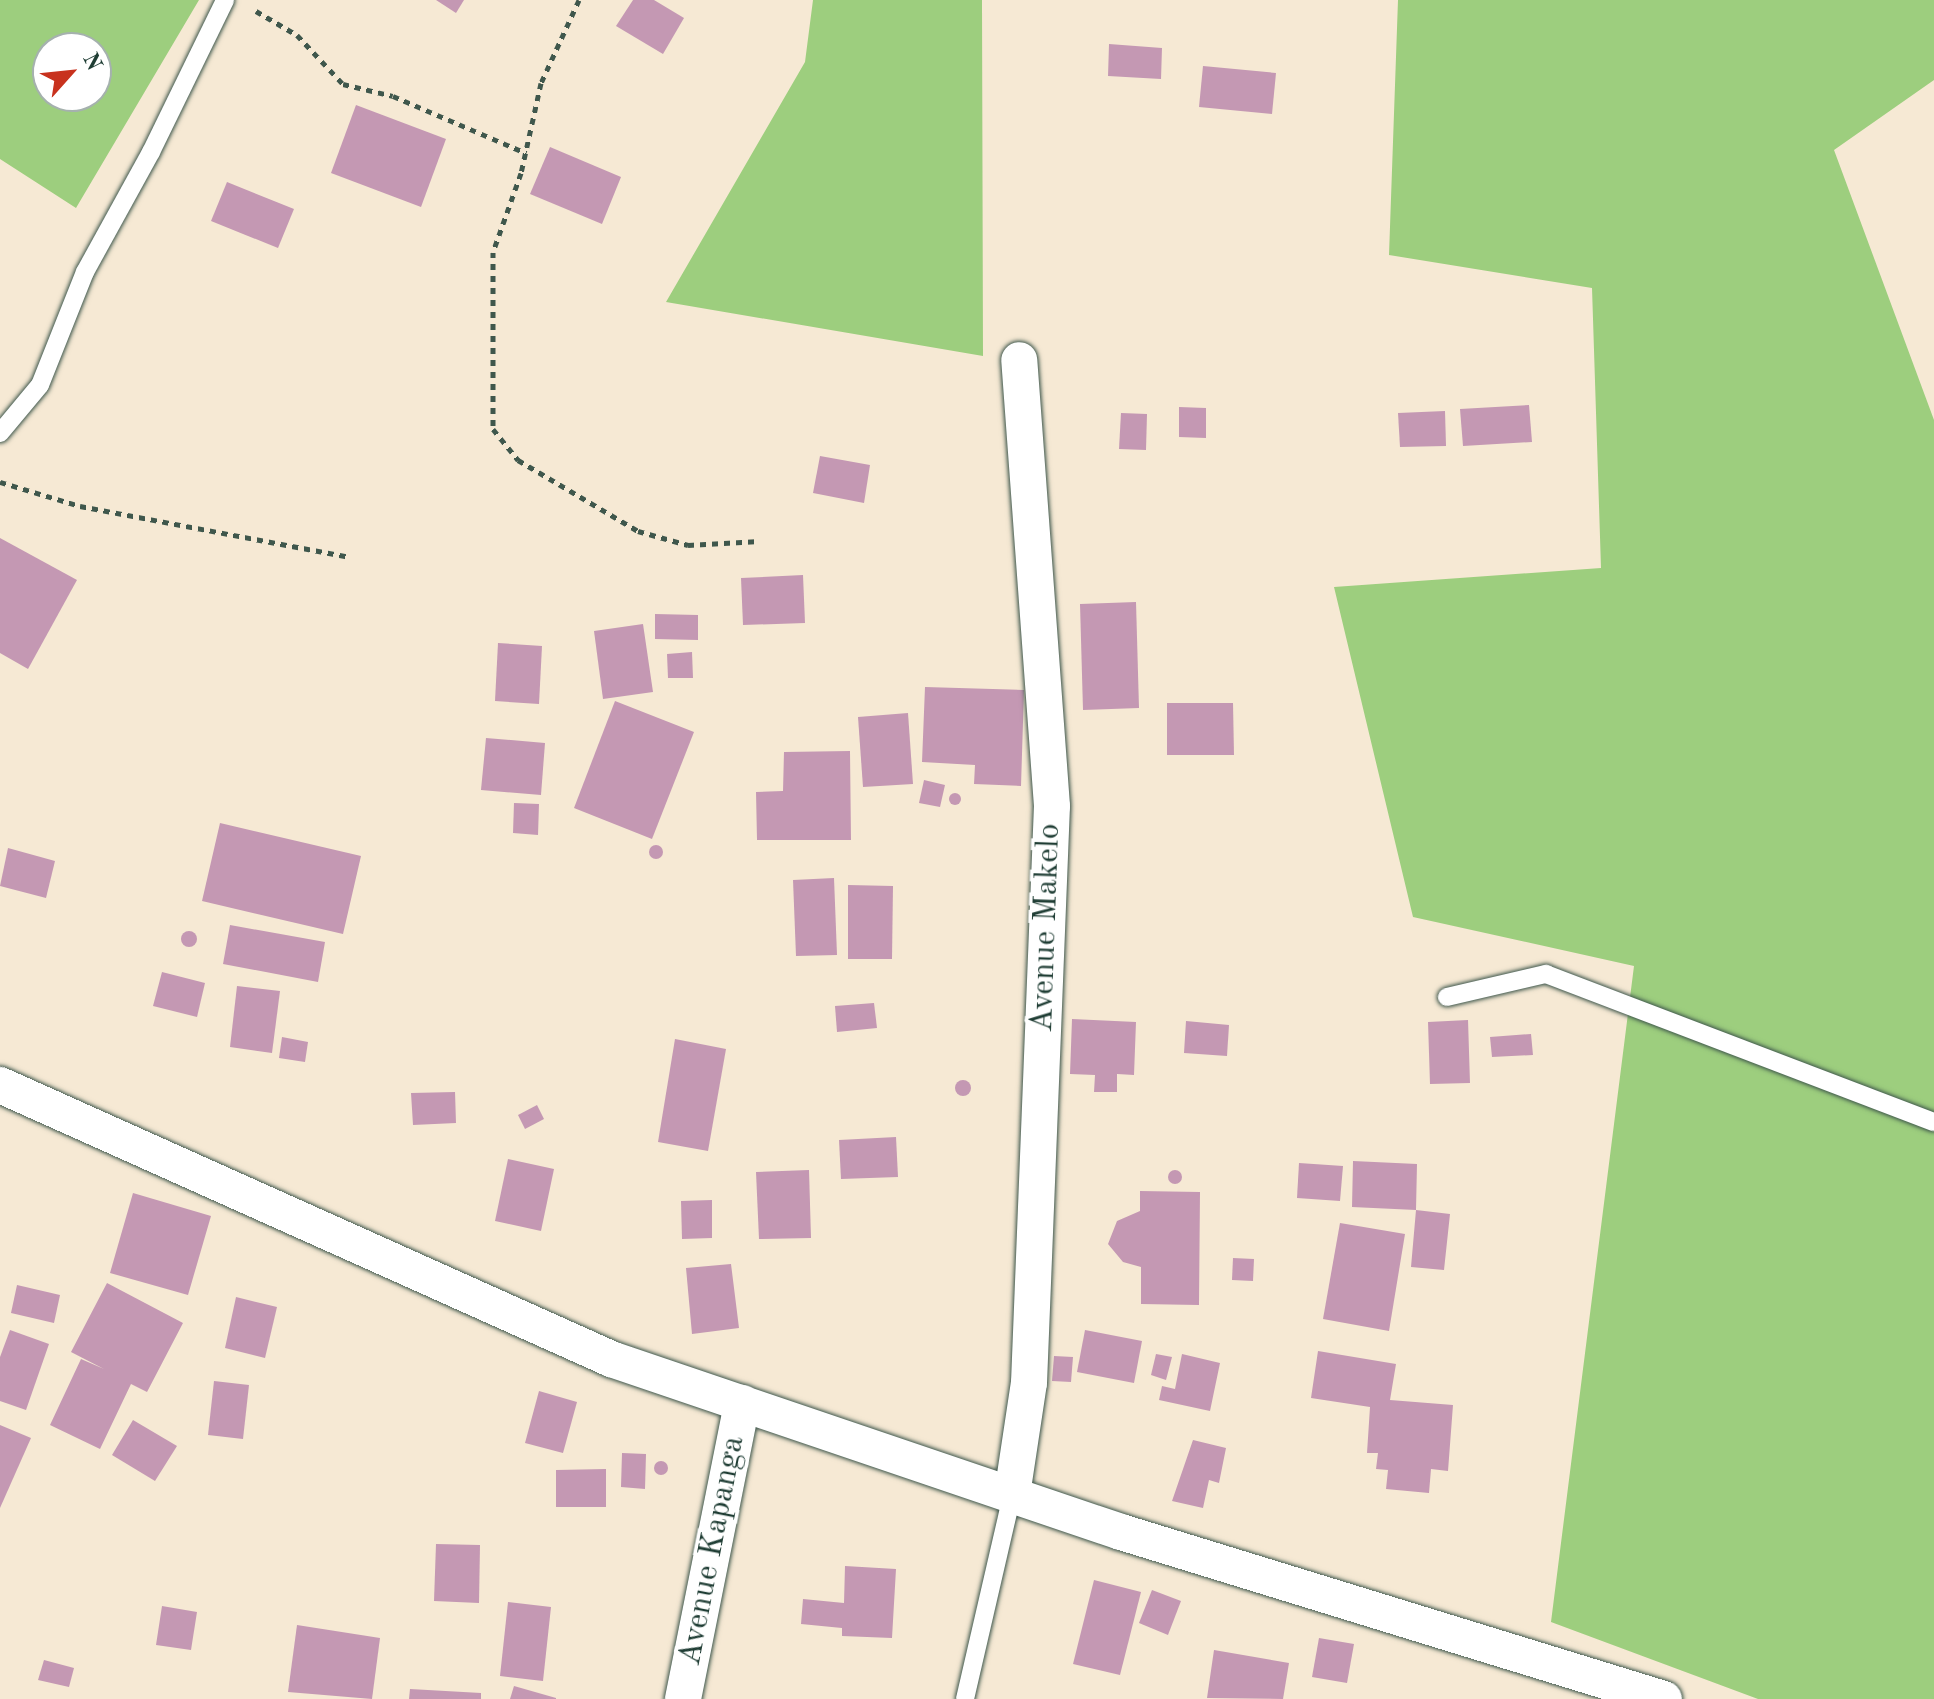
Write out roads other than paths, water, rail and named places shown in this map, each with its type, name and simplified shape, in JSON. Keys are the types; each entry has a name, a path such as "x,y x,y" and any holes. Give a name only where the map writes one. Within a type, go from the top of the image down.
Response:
{"street":[{"name":"Avenue Makelo","path":"1012,1495 1029,1383 1052,806 1019,360"},
{"path":"0,1085 611,1359 1012,1495 1664,1699"},
{"name":"Avenue Kapanga","path":"683,1699 742,1403"}],"lane":[{"path":"0,433 40,385 85,272 151,152 225,0"},
{"path":"1447,997 1546,974 1934,1122"},
{"path":"965,1699 1012,1495"}]}
